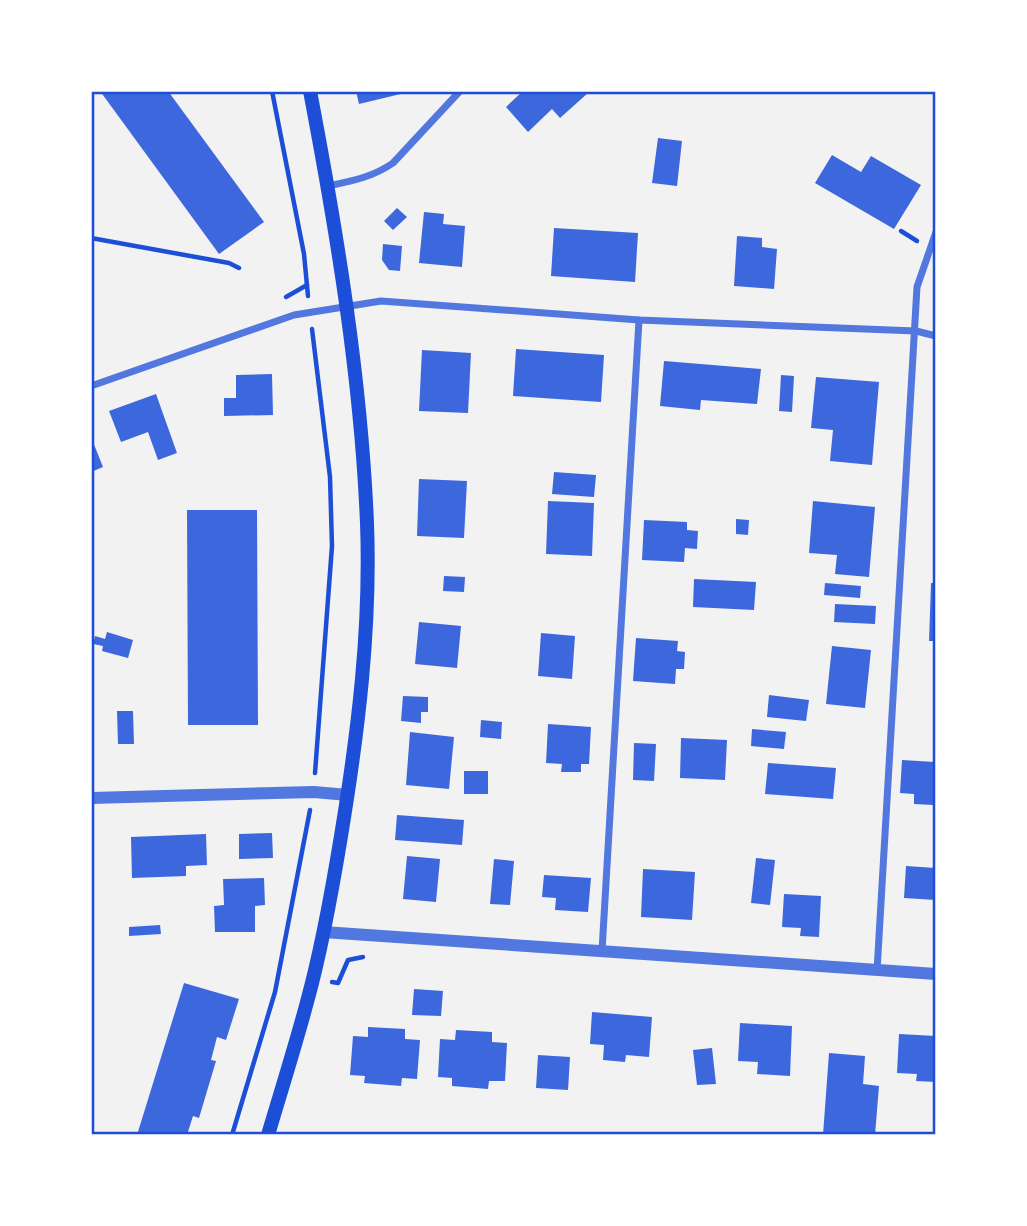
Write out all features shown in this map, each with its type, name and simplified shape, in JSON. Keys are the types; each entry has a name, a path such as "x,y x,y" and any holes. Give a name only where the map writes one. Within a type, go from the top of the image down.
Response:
{"main road":[{"path":"268,1135 307,1001 323,932 348,795 359,717 365,643 367,525 362,440 328,186 310,91"}],"street":[{"path":"328,186 381,172 393,163 460,91"},
{"path":"877,971 917,287 936,232"},
{"path":"91,386 278,320 381,302 639,320 916,331 936,336"},
{"path":"602,951 639,320"},
{"path":"91,798 314,792 348,795"},
{"path":"323,932 936,974"}],"path":[{"path":"232,1135 278,979 314,792 332,546 330,477 304,254 272,91"},
{"path":"91,238 229,263 239,268"},
{"path":"338,983 348,960"}],"building":[{"path":"100,91 168,91 264,222 219,254"},
{"path":"356,91 409,91 409,92 359,104"},
{"path":"523,91 588,93 560,118 552,109 528,132 506,107"},
{"path":"658,138 682,141 677,186 652,183"},
{"path":"832,155 861,172 871,156 921,185 894,229 815,183"},
{"path":"397,208 407,217 393,230 384,221"},
{"path":"424,212 444,214 443,224 465,226 462,267 419,263"},
{"path":"554,228 638,233 635,282 551,276"},
{"path":"737,236 762,238 762,247 777,249 774,289 734,286"},
{"path":"383,244 402,246 400,271 389,270 382,260"},
{"path":"516,349 604,355 601,402 513,396"},
{"path":"422,350 471,353 468,413 419,411"},
{"path":"664,361 761,369 757,404 701,400 700,410 660,406"},
{"path":"272,374 273,415 224,416 224,398 236,398 236,375"},
{"path":"781,375 794,376 792,412 779,411"},
{"path":"816,377 879,382 872,465 830,461 833,430 811,428"},
{"path":"156,394 177,453 158,460 148,432 121,442 109,411"},
{"path":"91,437 103,467 91,472"},
{"path":"554,472 596,475 594,497 552,494"},
{"path":"419,479 467,481 464,538 417,536"},
{"path":"548,501 594,503 592,556 546,554"},
{"path":"813,501 875,507 869,577 835,574 837,555 809,553"},
{"path":"187,510 257,510 258,725 188,725"},
{"path":"736,519 749,520 748,535 736,534"},
{"path":"644,520 687,522 687,530 698,531 697,549 685,548 684,562 642,560"},
{"path":"444,576 465,577 464,592 443,591"},
{"path":"694,579 756,582 754,610 693,607"},
{"path":"825,583 861,586 860,598 824,595"},
{"path":"931,583 936,583 936,641 929,641"},
{"path":"835,604 876,606 875,624 834,622"},
{"path":"419,622 461,626 457,668 415,664"},
{"path":"107,632 133,640 128,658 102,651 103,646 93,644 95,636 105,639"},
{"path":"541,633 575,636 572,679 538,676"},
{"path":"636,638 678,641 677,651 685,652 684,669 676,669 675,684 633,681"},
{"path":"832,646 871,650 865,708 826,704"},
{"path":"769,695 809,700 806,721 767,717"},
{"path":"403,696 428,697 428,712 421,712 421,723 401,721"},
{"path":"117,711 133,711 134,744 118,744"},
{"path":"481,720 502,722 501,739 480,737"},
{"path":"548,724 591,727 589,764 581,764 581,772 561,772 562,764 546,763"},
{"path":"752,729 786,732 784,749 751,746"},
{"path":"410,732 454,737 449,789 406,785"},
{"path":"681,738 727,740 725,780 680,778"},
{"path":"634,743 656,744 654,781 633,780"},
{"path":"902,760 935,762 933,805 914,804 914,794 900,793"},
{"path":"768,763 836,768 833,799 765,794"},
{"path":"464,771 488,771 488,794 464,794"},
{"path":"397,815 464,820 462,845 395,840"},
{"path":"272,833 273,858 239,859 239,834"},
{"path":"206,834 207,865 186,866 186,876 132,878 131,837"},
{"path":"407,856 440,859 436,902 403,899"},
{"path":"756,858 775,860 770,905 751,903"},
{"path":"494,859 514,861 510,905 490,904"},
{"path":"906,866 936,868 936,900 904,898"},
{"path":"643,869 695,872 692,920 641,917"},
{"path":"544,875 591,878 588,912 555,910 556,898 542,897"},
{"path":"264,878 265,905 255,906 255,932 215,932 214,906 224,905 223,879"},
{"path":"784,894 821,896 819,937 800,936 801,928 782,927"},
{"path":"160,925 161,934 129,936 129,927"},
{"path":"184,983 239,999 226,1040 217,1037 211,1060 216,1061 199,1118 193,1116 187,1135 137,1135"},
{"path":"414,989 443,991 441,1016 412,1015"},
{"path":"592,1012 652,1017 649,1057 626,1055 625,1062 603,1060 604,1045 590,1044"},
{"path":"740,1023 792,1026 790,1076 757,1074 758,1062 738,1061"},
{"path":"368,1027 405,1029 405,1039 420,1040 417,1079 402,1078 401,1086 364,1083 365,1076 350,1075 353,1036 368,1037"},
{"path":"456,1030 492,1032 492,1042 507,1043 505,1081 489,1081 488,1089 452,1086 452,1078 438,1077 440,1039 455,1040"},
{"path":"899,1034 936,1036 936,1082 916,1081 917,1074 897,1073"},
{"path":"712,1048 716,1084 697,1085 693,1050"},
{"path":"829,1053 865,1056 863,1084 879,1086 875,1135 823,1135"},
{"path":"538,1055 570,1057 568,1090 536,1088"}]}
